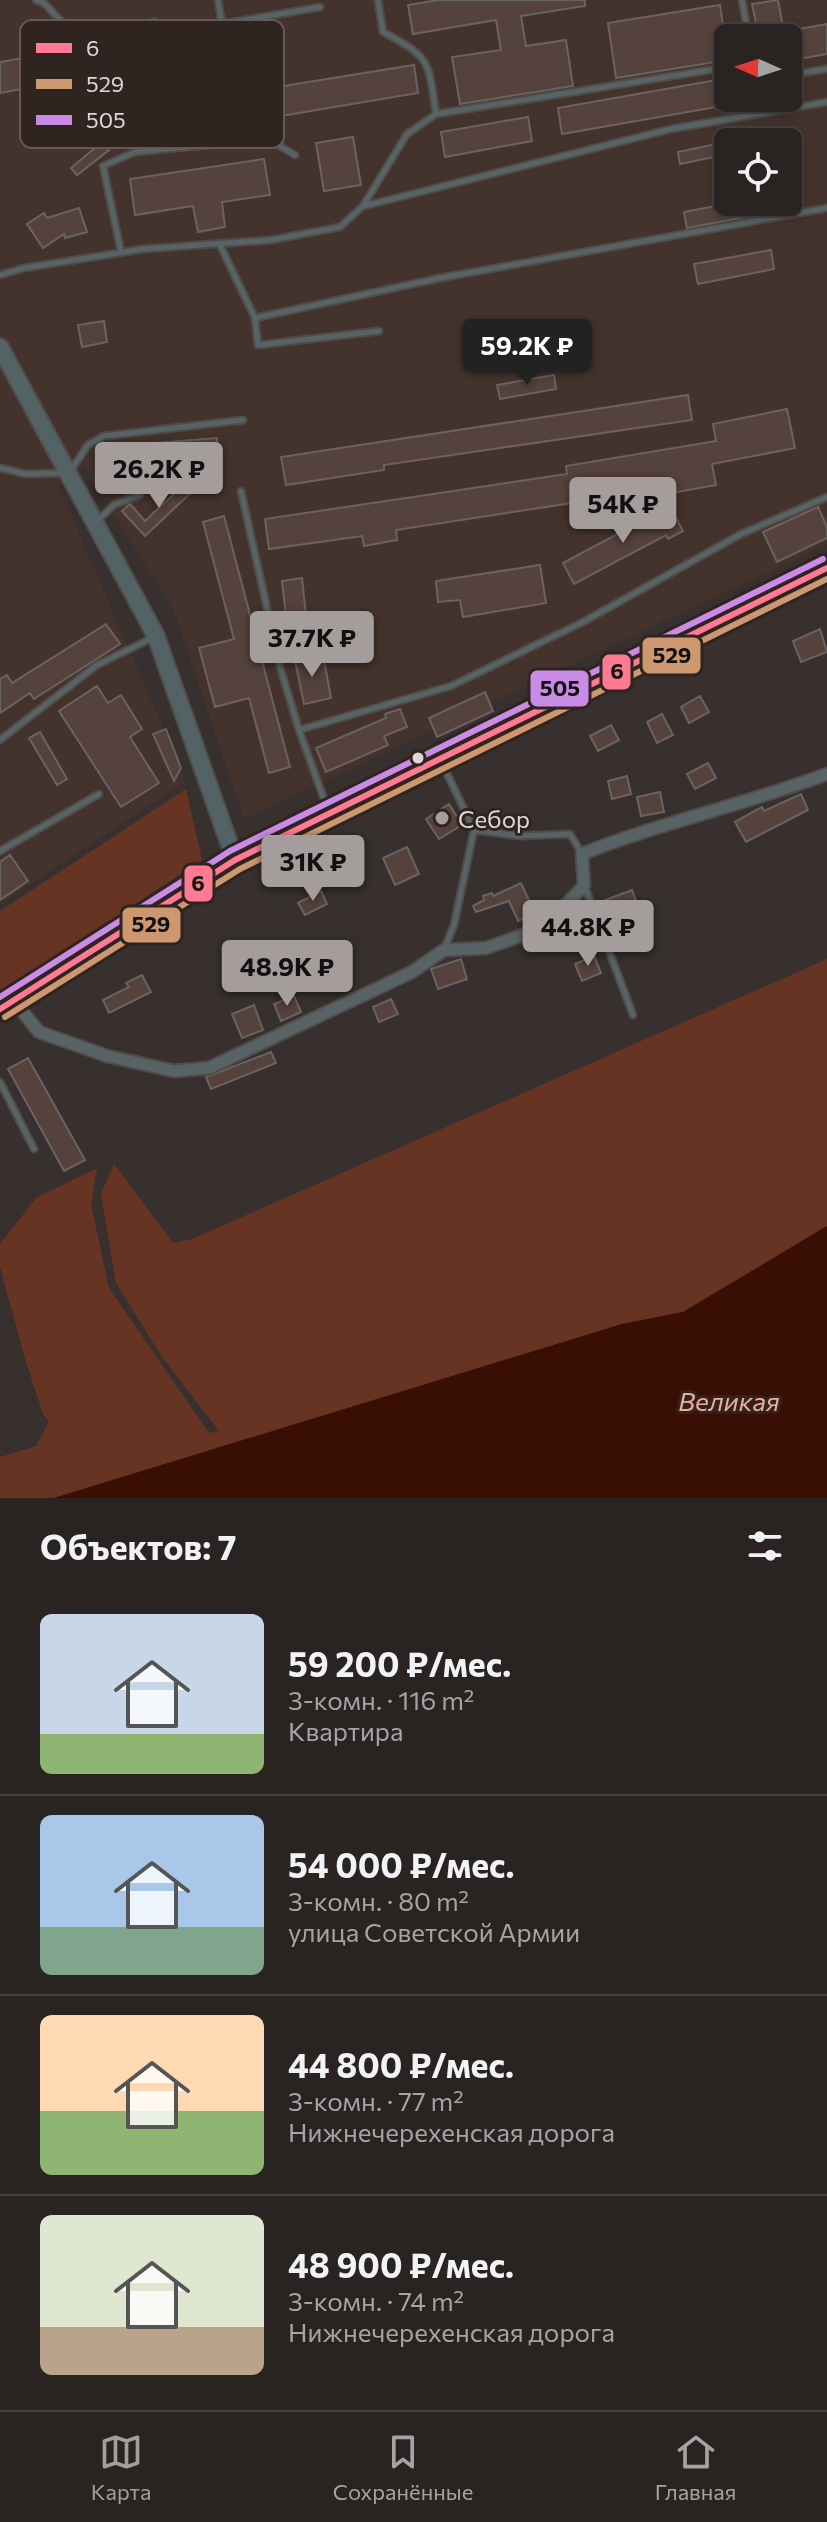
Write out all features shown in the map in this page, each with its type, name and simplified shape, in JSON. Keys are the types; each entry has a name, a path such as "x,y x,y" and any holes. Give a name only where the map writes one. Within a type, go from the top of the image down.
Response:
{"main road":[{"path":"7,1004 235,860 328,811 827,568"}],"street":[{"path":"0,347 156,636 235,860"},
{"path":"7,1004 39,1032 107,1056 174,1071 209,1068 412,972 444,950 486,948 543,928 584,886 582,854 626,837 775,793 827,774"}],"lane":[{"path":"36,0 44,3 60,20"},
{"path":"218,0 221,20"},
{"path":"378,0 383,32 415,49 429,64 436,114"},
{"path":"742,0 746,24"},
{"path":"245,20 320,7"},
{"path":"0,275 121,252 271,240 340,227 363,206 407,134 436,114 714,69"},
{"path":"802,73 827,69"},
{"path":"363,206 671,129 827,102"},
{"path":"121,252 103,166 135,152 176,148"},
{"path":"283,148 295,155"},
{"path":"255,318 440,278 827,208"},
{"path":"219,243 255,318 258,345 379,331"},
{"path":"0,468 26,474 68,473 88,445 104,436 243,420"},
{"path":"241,491 280,667 328,811"},
{"path":"95,523 115,504 140,495"},
{"path":"299,730 451,686 583,622 741,534 827,497"},
{"path":"0,740 97,665 156,636"},
{"path":"439,757 474,830 454,925 444,950"},
{"path":"0,851 99,794"},
{"path":"474,830 519,836 570,834 582,854"},
{"path":"584,886 633,1015"},
{"path":"0,1082 34,1149"}],"shaded area":[{"path":"0,0 827,0 827,544 244,819 173,608 84,468 58,485 186,781 0,904"},
{"path":"186,789 202,860 0,993 0,911"},
{"path":"827,959 827,1226 683,1312 622,1324 54,1498 0,1498 0,1457 36,1446 49,1421 43,1414 26,1362 0,1267 0,1244 36,1198 97,1168 91,1204 109,1288 209,1433 219,1431 162,1357 116,1283 101,1194 114,1164 173,1243 192,1239"}],"water":[{"name":"Великая","path":"827,1226 827,1498 54,1498 622,1324 683,1312"}],"building":[{"path":"438,0 585,0 585,6 521,16 526,46 566,40 573,86 460,104 452,57 501,50 496,20 413,34 408,5"},
{"path":"778,0 782,24 756,24 752,4"},
{"path":"720,5 723,24 714,24 714,62 616,78 608,23"},
{"path":"827,24 827,54 802,58 802,28"},
{"path":"20,59 20,89 0,93 0,62"},
{"path":"414,65 418,93 284,115 284,86"},
{"path":"714,80 714,107 562,134 558,108"},
{"path":"528,117 532,141 445,157 441,132"},
{"path":"353,137 361,185 324,191 316,143"},
{"path":"714,144 714,157 680,164 678,152"},
{"path":"95,148 109,150 77,175 71,168"},
{"path":"264,159 270,195 222,202 225,227 198,232 193,206 135,215 130,179"},
{"path":"714,206 714,216 751,216 687,228 684,212"},
{"path":"79,208 87,232 65,238 64,234 43,248 27,224 44,213 47,218"},
{"path":"771,250 774,269 698,284 694,264"},
{"path":"104,321 107,342 82,347 78,325"},
{"path":"554,375 556,389 500,399 497,385"},
{"path":"688,395 692,420 384,465 384,470 286,485 281,457"},
{"path":"787,409 795,448 712,464 716,485 572,511 572,503 396,530 397,540 364,546 362,536 269,549 265,519 567,474 566,466 716,441 713,424"},
{"path":"217,438 220,477 122,485 119,446"},
{"path":"190,479 197,487 145,536 122,511 130,504 145,521"},
{"path":"670,506 683,531 668,539 666,535 574,584 563,563"},
{"path":"818,507 827,527 827,538 777,562 763,532"},
{"path":"224,516 290,767 269,773 249,698 215,707 199,648 234,639 203,522"},
{"path":"540,565 546,603 463,617 460,600 438,602 436,581"},
{"path":"302,578 306,615 286,617 282,581"},
{"path":"106,624 120,644 34,699 30,693 0,713 0,679 7,675 12,683"},
{"path":"820,629 827,652 801,662 793,641"},
{"path":"308,653 310,663 324,660 331,698 304,704 294,656"},
{"path":"97,686 108,703 121,695 142,729 130,737 159,783 121,807 59,711"},
{"path":"485,692 493,711 437,737 429,718"},
{"path":"700,696 709,712 689,723 681,707"},
{"path":"400,709 407,727 384,736 388,745 326,772 316,748"},
{"path":"662,714 673,735 657,743 647,722"},
{"path":"611,725 619,740 598,751 590,736"},
{"path":"166,729 181,768 174,781 153,734"},
{"path":"40,732 67,779 57,785 29,738"},
{"path":"708,763 716,778 695,789 687,774"},
{"path":"627,776 631,794 612,799 608,781"},
{"path":"660,792 664,812 641,816 637,797"},
{"path":"801,794 808,810 746,842 735,822 762,807 764,811"},
{"path":"449,804 462,825 439,839 426,819"},
{"path":"407,847 419,874 395,885 383,858"},
{"path":"10,855 28,881 0,900 0,862"},
{"path":"521,883 535,913 518,921 509,901 476,912 473,906 484,900 483,896 492,893 493,896"},
{"path":"632,890 637,904 610,914 605,900"},
{"path":"321,891 327,904 305,915 298,903"},
{"path":"594,956 601,973 582,981 575,964"},
{"path":"461,959 467,979 438,989 431,969"},
{"path":"142,975 151,992 109,1013 103,1000 129,987 126,983"},
{"path":"294,996 301,1012 281,1021 274,1004"},
{"path":"391,999 398,1014 379,1022 373,1007"},
{"path":"254,1005 263,1030 242,1038 232,1014"},
{"path":"271,1052 276,1063 211,1089 206,1077"},
{"path":"28,1058 85,1160 64,1171 8,1069"}],"transit line":[{"name":"505","path":"0,997 230,851 823,559"},
{"name":"6","path":"0,1009 235,860 827,568"},
{"name":"529","path":"5,1017 240,869 827,579"}],"place":[{"name":"Себор","path":"442,818"}]}
